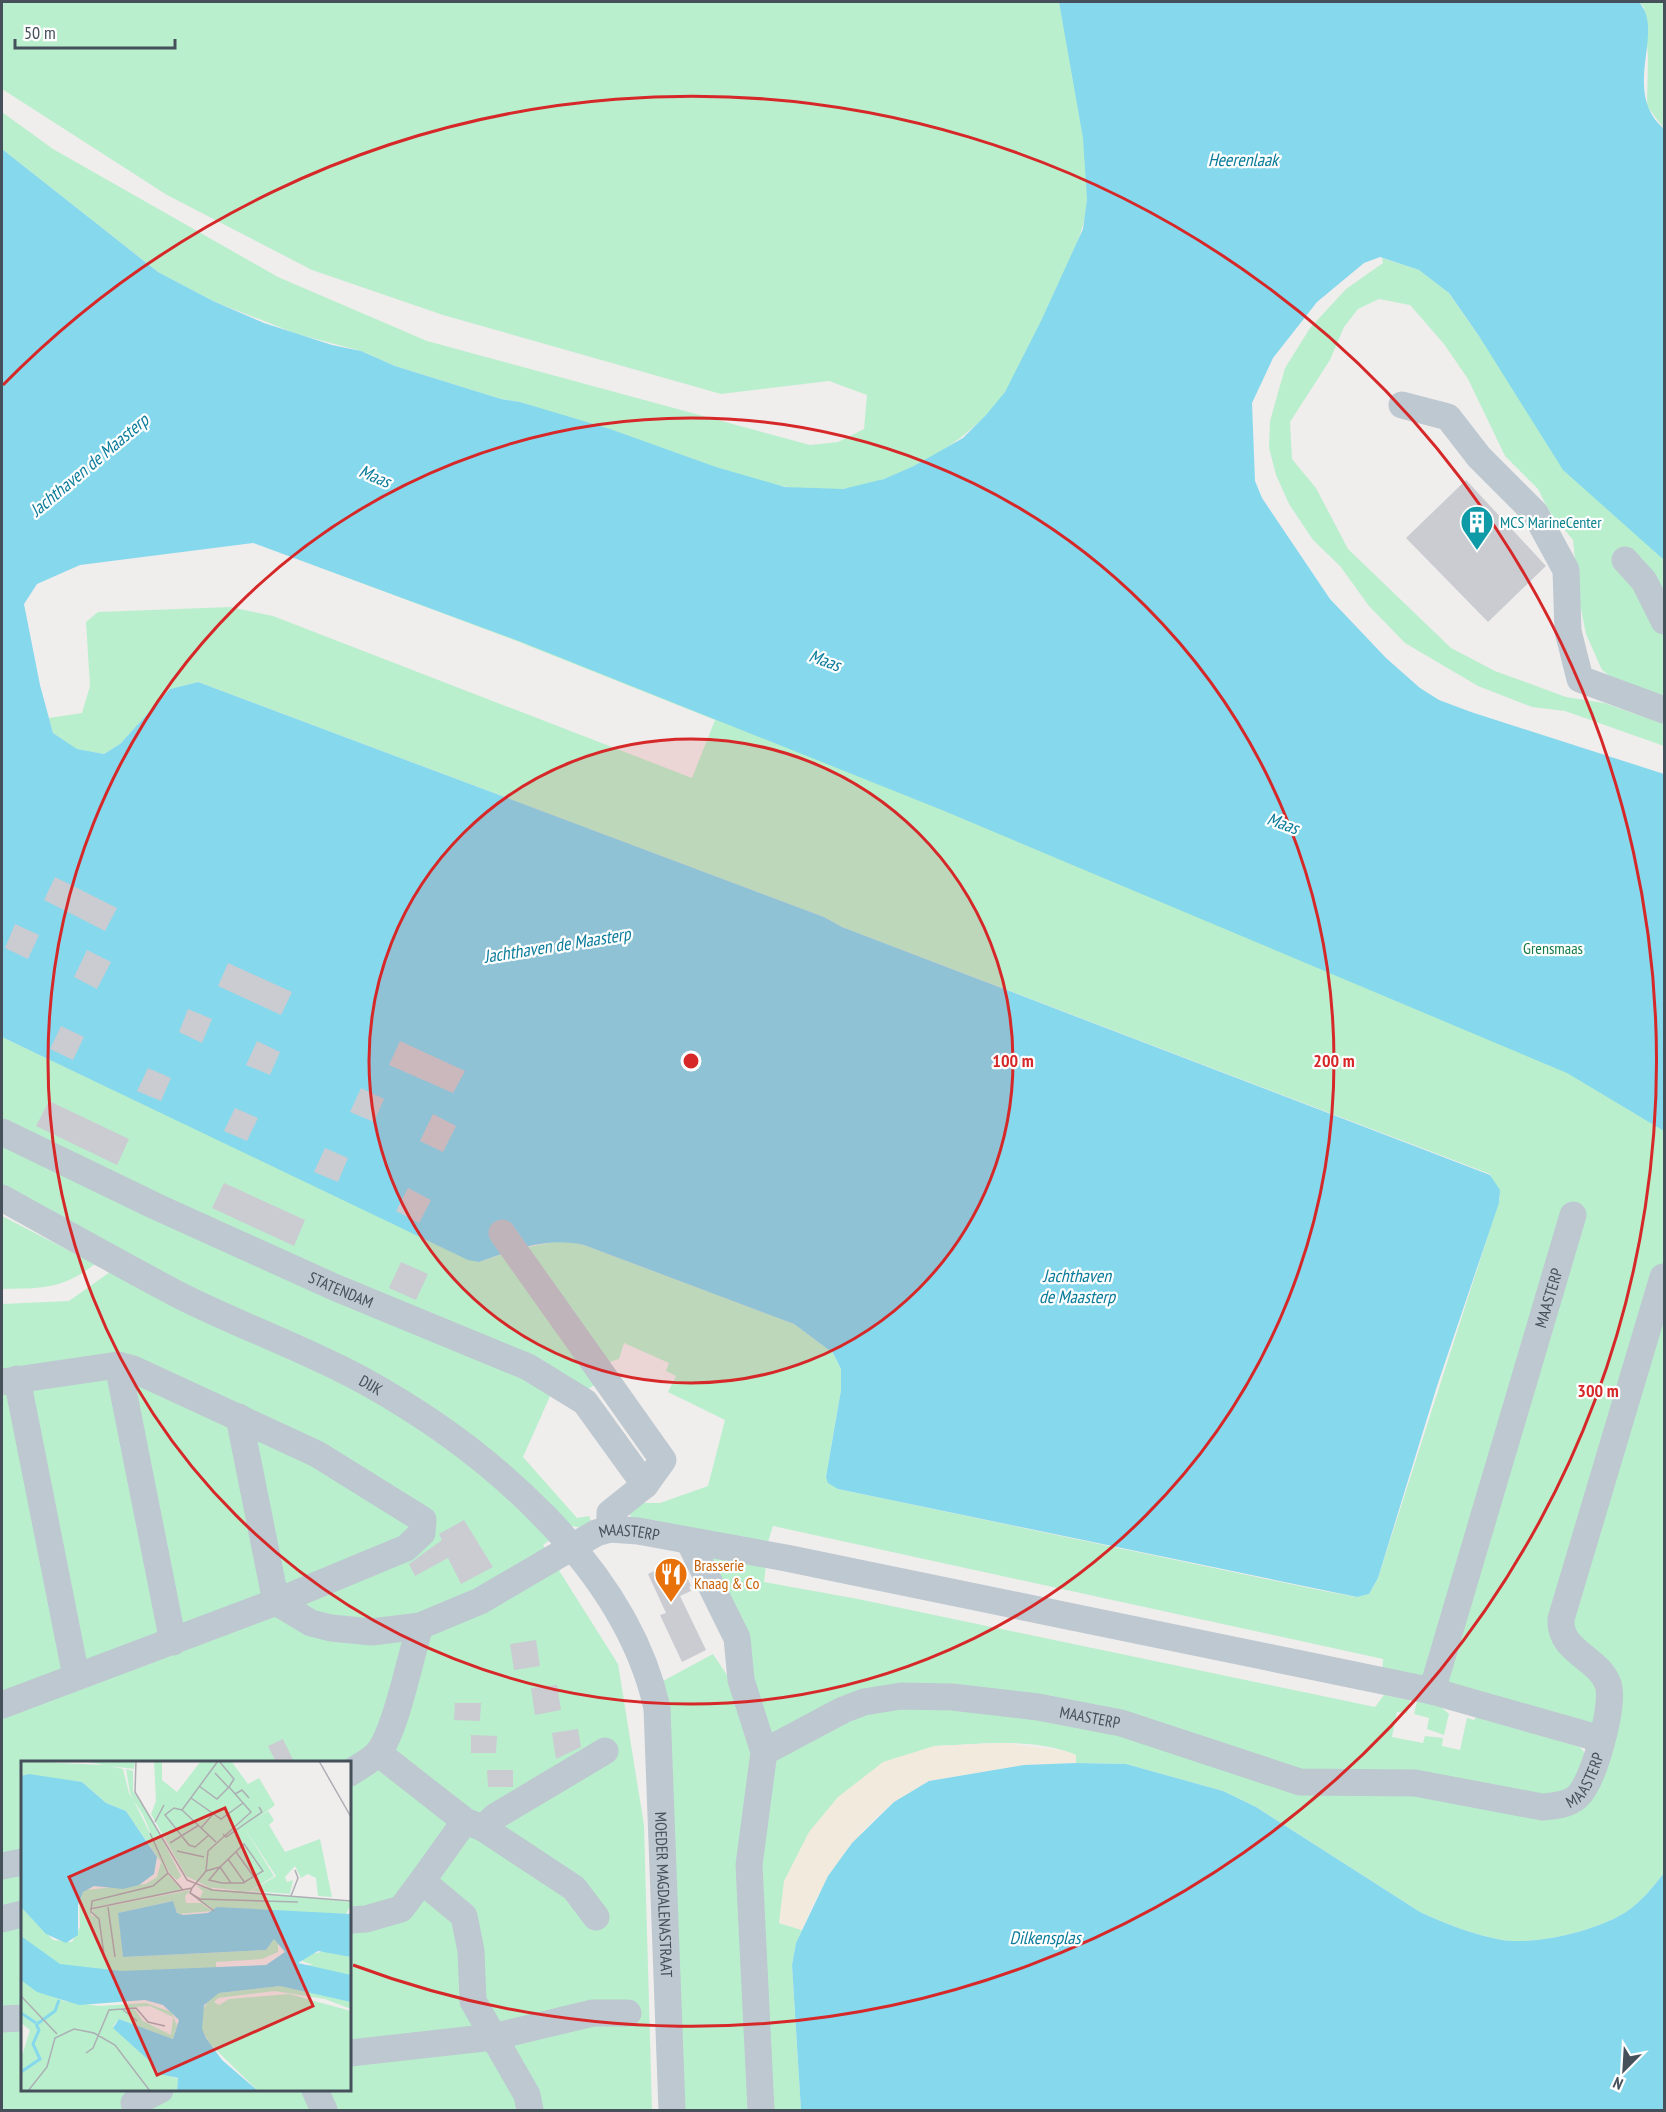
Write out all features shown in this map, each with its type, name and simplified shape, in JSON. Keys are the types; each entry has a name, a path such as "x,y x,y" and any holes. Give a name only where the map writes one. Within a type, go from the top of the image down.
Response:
{"street":[{"path":"1402,405 1448,417 1479,457 1535,513 1566,570 1568,632 1580,679 1665,710"},
{"path":"1625,560 1644,581 1665,621"},
{"name":"STATENDAM","path":"2,1132 155,1206 334,1287 528,1367 585,1402 645,1485"},
{"name":"DIJK","path":"2,1198 178,1294 365,1382 438,1425 487,1464 573,1546 621,1617 640,1651 651,1680"},
{"name":"MAASTERP","path":"1432,1691 1573,1215"},
{"path":"501,1233 663,1460 645,1485 610,1513 610,1529"},
{"name":"MAASTERP","path":"764,1752 843,1710 864,1702 901,1696 952,1698 1038,1707 1121,1723 1300,1782 1415,1783 1542,1807 1566,1802 1583,1792 1595,1770 1610,1694 1607,1681 1567,1642 1561,1628 1561,1619 1663,1277"},
{"path":"118,1365 173,1642"},
{"path":"2,1705 276,1602 406,1548 422,1533 423,1520 317,1454 133,1369 118,1365 9,1381 76,1676"},
{"path":"239,1417 276,1602"},
{"name":"MAASTERP","path":"276,1602 311,1623 331,1628 372,1632 420,1626 480,1601 596,1533 610,1529 638,1530 786,1558 1432,1691 1600,1739"},
{"path":"689,1541 737,1638 741,1680 764,1752 749,1864 760,2110"},
{"path":"351,1772 378,1754 402,1694 420,1626"},
{"name":"MOEDER MAGDALENASTRAAT","path":"651,1680 657,1708 672,2110"},
{"path":"351,1920 366,1919 401,1909 422,1881 474,1824 496,1816 605,1751"},
{"path":"378,1754 474,1824 574,1888 596,1917"},
{"path":"2,1866 21,1862"},
{"path":"422,1881 464,1916 471,1952 473,2001 527,2095 530,2110"},
{"path":"2,1919 21,1914"},
{"path":"351,2053 493,2037 593,2013 628,2013"},
{"path":"2,2019 21,2018"},
{"path":"133,2101 158,2091"},
{"path":"315,2091 324,2110"}],"green space":[{"path":"2,2 1059,2 1085,148 1087,198 1084,223 1071,257 1019,368 1005,392 974,427 933,456 887,478 864,485 821,490 778,485 756,480 520,402 501,399 395,366 361,351 297,334 213,301 158,272 2,149 2,112 53,149 278,277 427,341 810,445 838,442 864,429 867,395 829,381 721,394 443,315 312,270 167,195 2,89"},
{"path":"1639,2 1664,2 1664,129 1647,106 1648,57 1644,7"},
{"path":"1382,258 1419,270 1448,292 1479,336 1631,529 1664,560 1664,703 1619,683 1602,670 1586,634 1579,599 1573,540 1549,511 1538,489 1505,456 1468,379 1444,344 1410,305 1379,299 1358,309 1344,327 1330,360 1290,422 1292,459 1316,488 1348,549 1451,648 1495,671 1566,697 1604,703 1664,724 1664,746 1565,711 1532,707 1478,686 1405,643 1369,606 1340,566 1313,540 1289,504 1276,475 1269,448 1270,421 1285,368 1310,328 1346,289 1383,263"},
{"name":"Grensmaas","path":"2,427 1664,859 1664,1272 1555,1613 1598,1681 1594,1726 1424,1677 1382,1674 1383,1659 773,1526 767,1545 631,1517 629,1511 639,1503 660,1503 708,1486 725,1420 668,1392 676,1376 666,1371 669,1363 624,1343 619,1359 604,1364 523,1248 563,1240 584,1245 794,1324 833,1353 841,1369 841,1390 826,1477 838,1489 1319,1590 1356,1597 1369,1594 1378,1578 1500,1198 1490,1174 842,927 824,917 198,682 170,689 120,744 104,754 76,749 53,733 49,718 82,713 90,686 86,622 98,612 230,607 273,616 692,778 715,720 514,640 249,541"},
{"path":"2,1037 479,1262 506,1253 596,1384 585,1391 555,1385 523,1457 577,1518 589,1516 592,1524 583,1528 571,1526 500,1459 196,1290 2,1191"},
{"path":"2,1216 95,1264 72,1279 51,1286 2,1289"},
{"path":"110,1272 390,1407 437,1434 551,1539 543,1545 618,1664 644,1825 652,2110 2,2110 2,1304 69,1301"},
{"path":"1664,1297 1664,1873 1637,1903 1614,1919 1583,1931 1532,1940 1492,1938 1460,1929 1420,1912 1256,1807 1223,1791 1126,1764 1076,1763 1076,1755 1042,1746 987,1743 934,1746 779,1923 802,1930 796,1943 792,1965 801,2110 770,2110 758,1875 773,1758 870,1705 1030,1710 1361,1788 1556,1812 1612,1719 1570,1633"},
{"path":"707,1553 766,1565 764,1582 858,1599 1375,1707 1384,1695 1410,1700 1407,1713 1397,1712 1392,1737 1423,1743 1425,1736 1443,1738 1442,1746 1460,1750 1467,1718 1474,1720 1476,1717 1580,1747 1588,1757 1568,1797 1341,1781 945,1694 774,1739"},
{"path":"713,1654 729,1678 754,1743 753,2110 680,2110 661,1682"},
{"path":"1417,1701 1440,1706 1449,1714 1444,1735 1427,1729 1429,1718 1414,1714"}],"sand":[{"path":"1004,1743 1065,1751 1076,1755 1076,1763 1024,1765 929,1781 894,1802 871,1822 841,1858 813,1904 802,1930 779,1923 784,1881 809,1832 838,1797 883,1762 934,1746"}],"water":[{"path":"1059,2 1639,2 1646,14 1648,29 1645,97 1651,114 1664,129 1664,560 1563,470 1479,336 1449,293 1419,270 1380,257 1364,263 1317,302 1273,358 1252,403 1255,481 1262,498 1330,599 1386,658 1420,688 1439,700 1664,774 1664,1131 1567,1073 942,810 519,641 253,543 80,565 37,584 24,604 40,685 53,733 77,749 104,754 120,744 170,689 198,682 824,917 842,927 1490,1175 1500,1190 1499,1203 1437,1386 1378,1578 1369,1594 1357,1597 838,1489 828,1483 826,1477 841,1390 841,1369 833,1353 794,1324 584,1245 544,1243 479,1262 468,1260 2,1037 2,149 158,272 213,301 264,323 332,345 361,351 395,366 501,399 520,402 610,429 716,467 785,487 843,489 884,479 914,466 963,438 986,415 1005,392 1041,321 1083,229 1087,199 1083,138"},
{"name":"Dilkensplas","path":"1126,1764 1223,1791 1256,1807 1420,1912 1460,1929 1502,1940 1532,1940 1566,1935 1614,1919 1632,1908 1664,1873 1664,2110 801,2110 792,1965 796,1943 828,1876 852,1843 894,1802 929,1781 1024,1765"}],"building":[{"name":"MCS MarineCenter","path":"1466,480 1546,566 1488,622 1406,538"},
{"path":"55,877 117,908 105,931 44,900"},
{"path":"15,924 39,935 28,959 5,948"},
{"path":"87,950 111,962 97,989 74,977"},
{"path":"228,963 292,992 281,1015 218,986"},
{"path":"188,1009 212,1019 202,1043 179,1032"},
{"path":"61,1026 84,1037 73,1060 50,1049"},
{"path":"257,1041 280,1052 270,1075 246,1065"},
{"path":"400,1041 465,1071 453,1093 389,1065"},
{"path":"148,1068 171,1078 161,1101 137,1091"},
{"path":"361,1088 384,1099 374,1122 350,1112"},
{"path":"49,1101 129,1139 117,1165 36,1126"},
{"path":"235,1108 258,1118 247,1141 224,1131"},
{"path":"433,1114 456,1126 443,1152 420,1141"},
{"path":"325,1148 348,1158 338,1182 314,1172"},
{"path":"224,1183 305,1220 294,1246 212,1208"},
{"path":"408,1188 431,1200 419,1223 396,1211"},
{"path":"401,1262 428,1274 416,1300 389,1288"},
{"path":"464,1520 493,1567 461,1584 448,1558 415,1576 409,1564 442,1540 439,1534"},
{"path":"679,1559 691,1586 689,1587 691,1591 680,1596 706,1650 682,1662 660,1615 666,1613 648,1574"},
{"path":"536,1640 540,1666 514,1670 510,1644"},
{"path":"557,1685 561,1710 535,1715 531,1688"},
{"path":"455,1703 481,1703 480,1721 454,1720"},
{"path":"578,1729 581,1747 556,1759 552,1733"},
{"path":"471,1735 497,1736 496,1753 471,1753"},
{"path":"283,1739 294,1761 276,1761 268,1746"},
{"path":"487,1770 513,1770 513,1787 488,1787"}],"place":[{"name":"MCS MarineCenter","path":"1477,551"},
{"name":"Brasserie Knaag & Co","path":"671,1603"}],"water label":[{"name":"Heerenlaak","path":"1243,159"},
{"name":"Jachthaven de Maasterp","path":"89,465"},
{"name":"Maas","path":"375,476"},
{"name":"Maas","path":"825,660"},
{"name":"Maas","path":"1283,823"},
{"name":"Jachthaven de Maasterp","path":"557,945"},
{"name":"Jachthaven de Maasterp","path":"1077,1285"}]}
